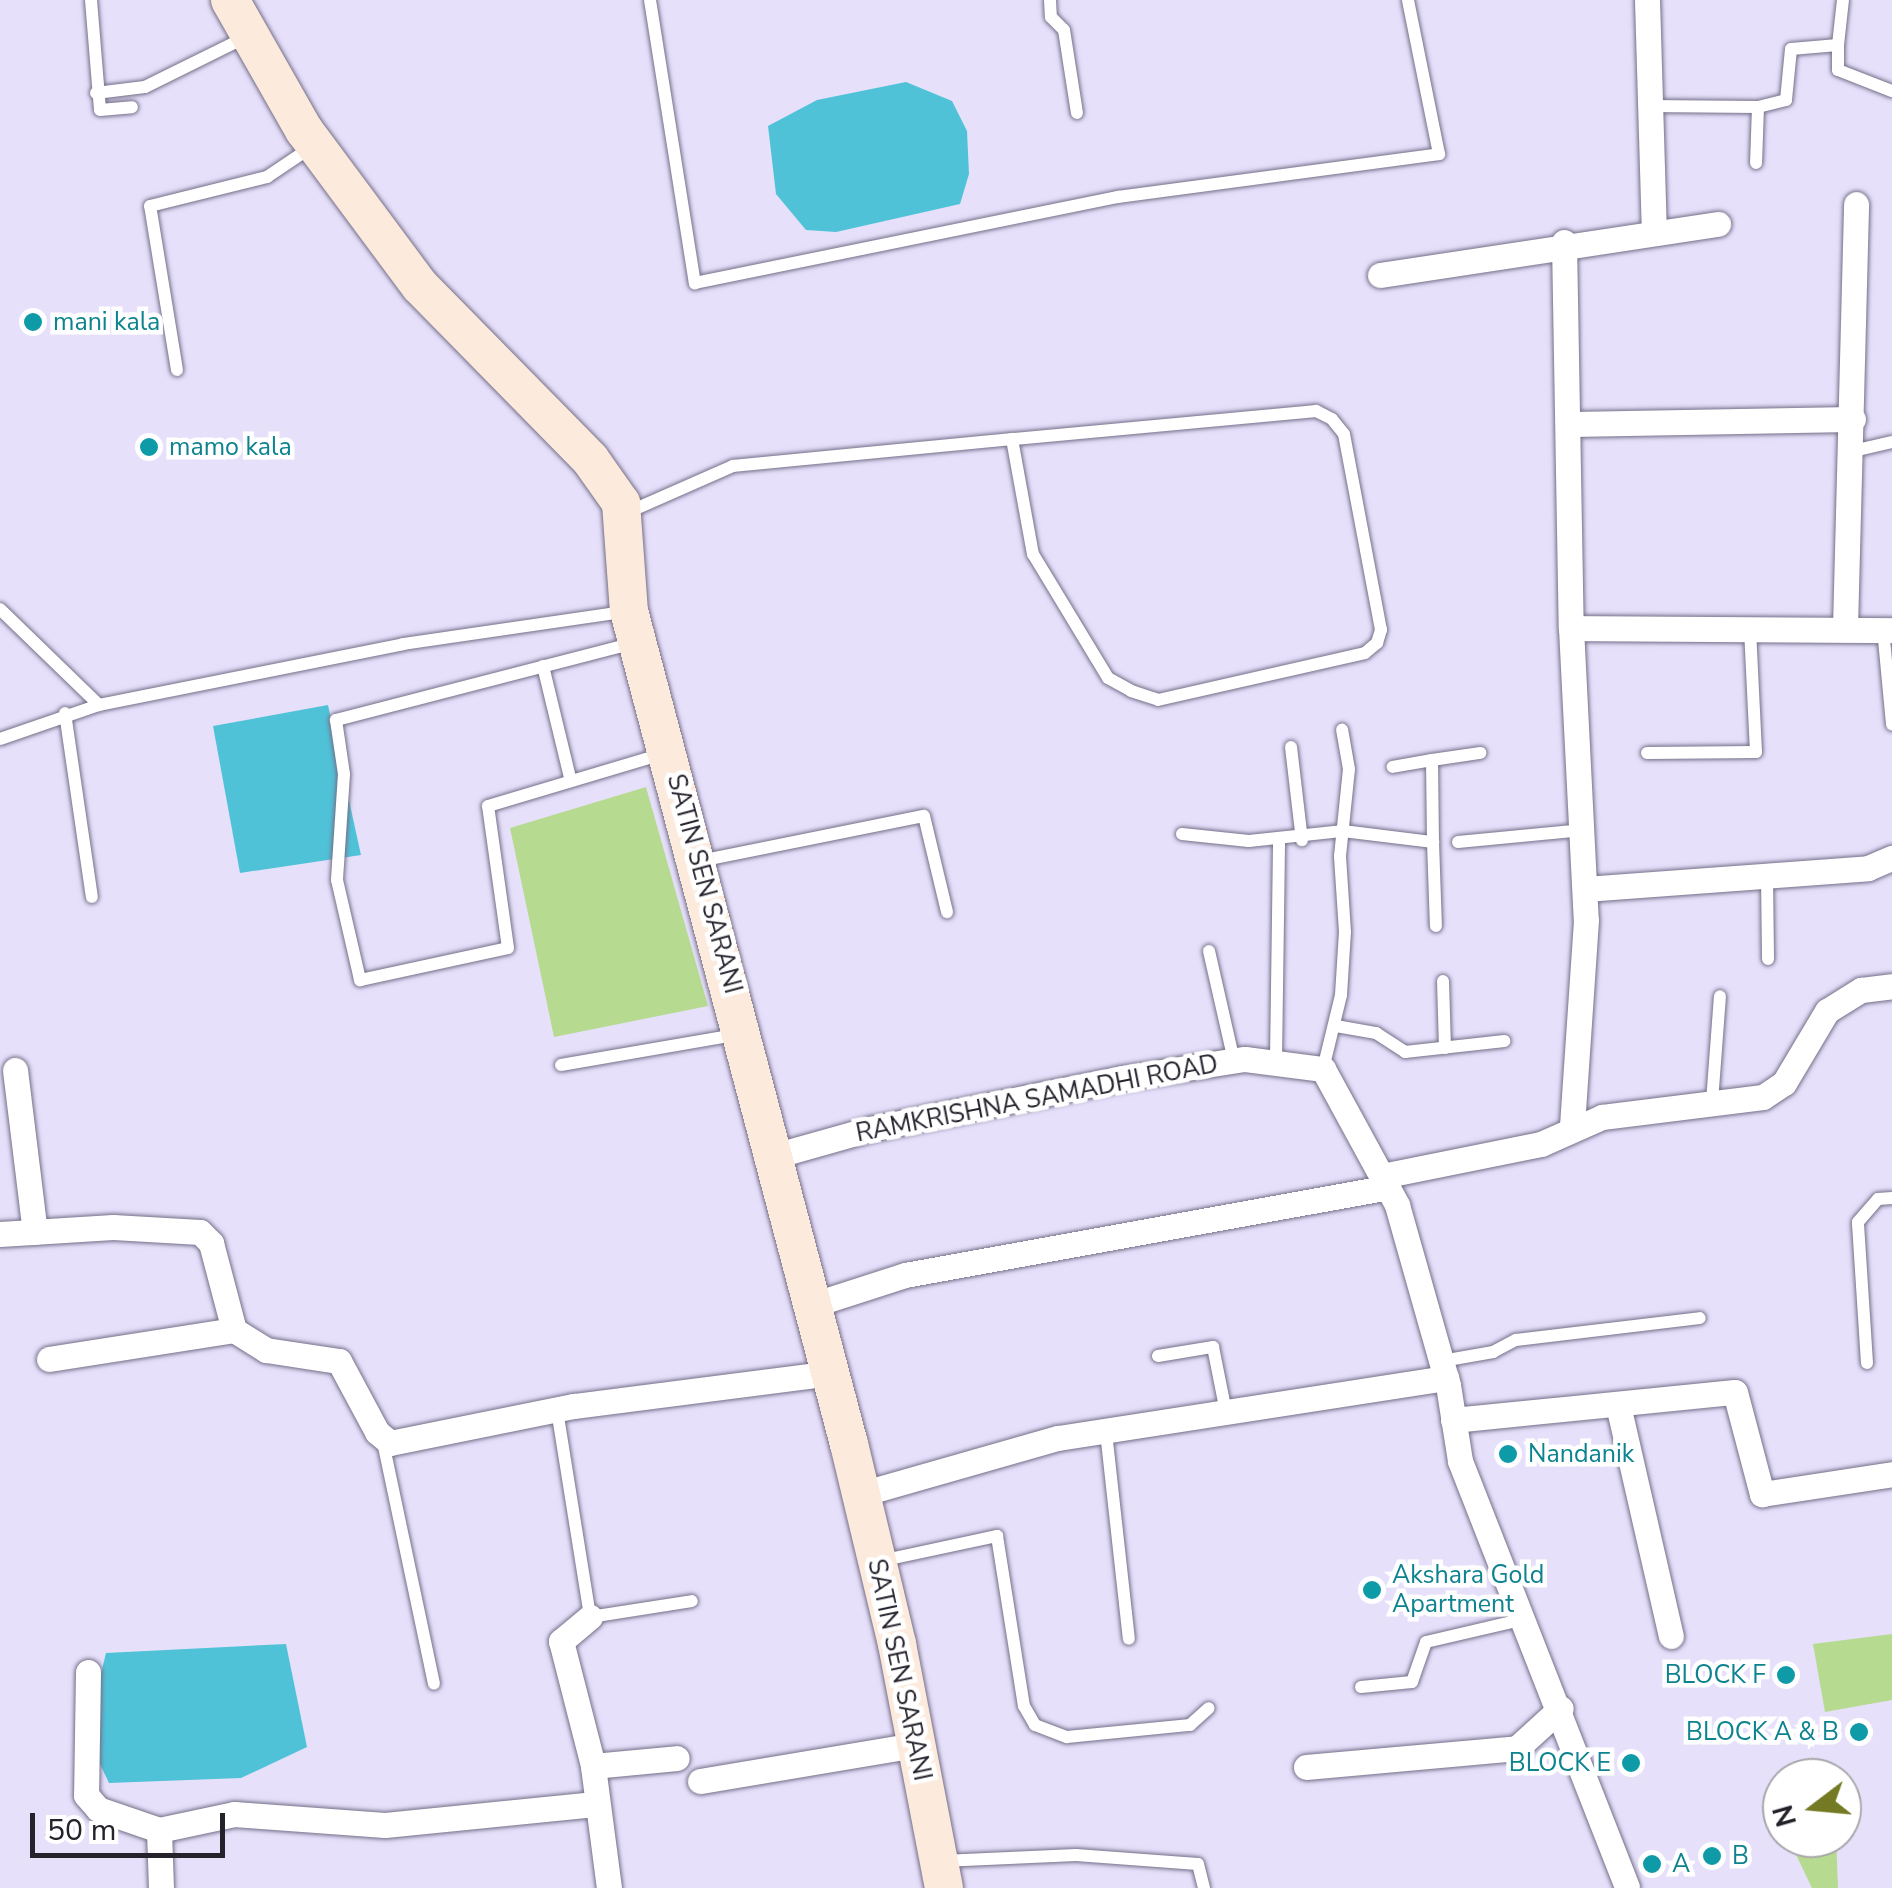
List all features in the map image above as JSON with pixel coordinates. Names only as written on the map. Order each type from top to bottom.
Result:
[{"type":"main road","name":"SATIN SEN SARANI","points":[[230,0],[315,145],[420,286],[590,459],[624,514],[634,626],[744,1034],[861,1494],[942,1874]]},
{"type":"street","points":[[1647,0],[1654,232]]},
{"type":"street","points":[[1846,628],[1856,204]]},
{"type":"street","points":[[1380,275],[1564,242],[1718,224]]},
{"type":"street","points":[[1564,242],[1571,628],[1584,890],[1572,1127]]},
{"type":"street","points":[[1570,424],[1853,420]]},
{"type":"street","points":[[1571,628],[1750,625],[1888,629]]},
{"type":"street","points":[[1584,890],[1868,868],[1892,858]]},
{"type":"street","points":[[812,1305],[979,1260],[1385,1181],[1541,1144],[1572,1127],[1763,1096],[1784,1083],[1827,1011],[1860,990],[1892,986]]},
{"type":"street","name":"RAMKRISHNA SAMADHI ROAD","points":[[774,1156],[889,1125],[1234,1061],[1276,1060],[1322,1069]]},
{"type":"street","points":[[1322,1069],[1385,1181],[1444,1369],[1480,1516],[1561,1708],[1585,1792],[1626,1888]]},
{"type":"street","points":[[16,1070],[35,1232]]},
{"type":"street","points":[[0,1234],[200,1232],[210,1243],[234,1330]]},
{"type":"street","points":[[49,1360],[234,1330],[266,1350],[339,1361],[383,1440],[557,1410],[830,1373]]},
{"type":"street","points":[[861,1494],[1058,1438],[1226,1413],[1444,1369]]},
{"type":"street","points":[[1454,1420],[1736,1392],[1762,1494],[1892,1474]]},
{"type":"street","points":[[1618,1405],[1670,1636]]},
{"type":"street","points":[[590,1617],[561,1641],[592,1766],[594,1804],[609,1888]]},
{"type":"street","points":[[88,1672],[86,1795],[98,1810],[160,1830],[260,1812],[385,1825],[594,1804]]},
{"type":"street","points":[[1306,1767],[1517,1748],[1561,1708]]},
{"type":"street","points":[[700,1782],[914,1745]]},
{"type":"street","points":[[592,1766],[676,1758]]},
{"type":"street","points":[[160,1830],[161,1888]]},
{"type":"lane","points":[[91,0],[100,110],[132,106]]},
{"type":"lane","points":[[650,0],[695,283],[1118,196],[1439,154],[1408,0]]},
{"type":"lane","points":[[1050,0],[1051,17],[1064,30],[1077,113]]},
{"type":"lane","points":[[1843,0],[1838,70],[1892,91]]},
{"type":"lane","points":[[96,93],[145,86],[250,35]]},
{"type":"lane","points":[[1648,106],[1758,108],[1786,100],[1791,49],[1838,45]]},
{"type":"lane","points":[[1756,163],[1758,108]]},
{"type":"lane","points":[[177,370],[150,206],[267,177],[315,145]]},
{"type":"lane","points":[[624,514],[733,466],[1316,410],[1332,419],[1344,434],[1381,630],[1377,643],[1365,653],[1158,700],[1131,691],[1108,678],[1033,554],[1012,440]]},
{"type":"lane","points":[[1852,451],[1892,442]]},
{"type":"lane","points":[[0,609],[99,705]]},
{"type":"lane","points":[[1647,754],[1756,752],[1750,625]]},
{"type":"lane","points":[[634,626],[543,666],[336,720],[344,774],[337,880],[360,980],[508,948],[488,806],[570,778],[670,752]]},
{"type":"lane","points":[[0,740],[99,705],[403,644],[634,626]]},
{"type":"lane","points":[[1888,629],[1892,725]]},
{"type":"lane","points":[[543,666],[570,778]]},
{"type":"lane","points":[[65,714],[92,897]]},
{"type":"lane","points":[[1322,1069],[1336,1026],[1345,932],[1343,831],[1348,769],[1342,730]]},
{"type":"lane","points":[[1291,746],[1302,840]]},
{"type":"lane","points":[[1392,766],[1480,752]]},
{"type":"lane","points":[[1432,760],[1436,926]]},
{"type":"lane","points":[[698,861],[924,816],[946,912]]},
{"type":"lane","points":[[1458,842],[1583,830]]},
{"type":"lane","points":[[1182,834],[1302,840],[1343,831],[1434,842]]},
{"type":"lane","points":[[1276,1060],[1280,840]]},
{"type":"lane","points":[[1768,876],[1768,959]]},
{"type":"lane","points":[[1208,951],[1234,1061]]},
{"type":"lane","points":[[1443,981],[1445,1048]]},
{"type":"lane","points":[[1712,1102],[1720,996]]},
{"type":"lane","points":[[1336,1026],[1376,1032],[1404,1052],[1504,1041]]},
{"type":"lane","points":[[560,1066],[744,1034]]},
{"type":"lane","points":[[1867,1363],[1858,1222],[1878,1199],[1892,1198]]},
{"type":"lane","points":[[1444,1369],[1516,1340],[1700,1318]]},
{"type":"lane","points":[[1158,1356],[1213,1346],[1226,1413]]},
{"type":"lane","points":[[557,1410],[590,1617],[692,1601]]},
{"type":"lane","points":[[1106,1432],[1129,1638]]},
{"type":"lane","points":[[383,1440],[434,1684]]},
{"type":"lane","points":[[876,1561],[997,1536],[1024,1706],[1034,1725],[1067,1737],[1102,1734],[1190,1725],[1209,1708]]},
{"type":"lane","points":[[1361,1687],[1412,1682],[1426,1642],[1525,1620]]},
{"type":"lane","points":[[942,1874],[1076,1856],[1198,1864],[1204,1888]]},
{"type":"green space","points":[[646,787],[708,1006],[554,1037],[510,828]]},
{"type":"green space","points":[[1892,1634],[1892,1700],[1825,1712],[1813,1644]]},
{"type":"green space","points":[[1798,1858],[1837,1858],[1838,1888],[1812,1888]]},
{"type":"water","points":[[906,82],[952,101],[967,131],[969,174],[960,204],[836,232],[806,230],[776,194],[768,126],[817,100]]},
{"type":"water","points":[[328,705],[361,855],[240,873],[213,726]]},
{"type":"water","points":[[286,1644],[307,1747],[241,1778],[109,1783],[86,1735],[106,1653]]},
{"type":"place","name":"mani kala","points":[[33,322]]},
{"type":"place","name":"mamo kala","points":[[149,447]]},
{"type":"place","name":"Nandanik","points":[[1508,1454]]},
{"type":"place","name":"Akshara Gold Apartment","points":[[1372,1590]]},
{"type":"place","name":"BLOCK F","points":[[1786,1675]]},
{"type":"place","name":"BLOCK A & B","points":[[1859,1732]]},
{"type":"place","name":"BLOCK E","points":[[1631,1763]]},
{"type":"place","name":"B","points":[[1712,1856]]},
{"type":"place","name":"A","points":[[1652,1864]]}]
